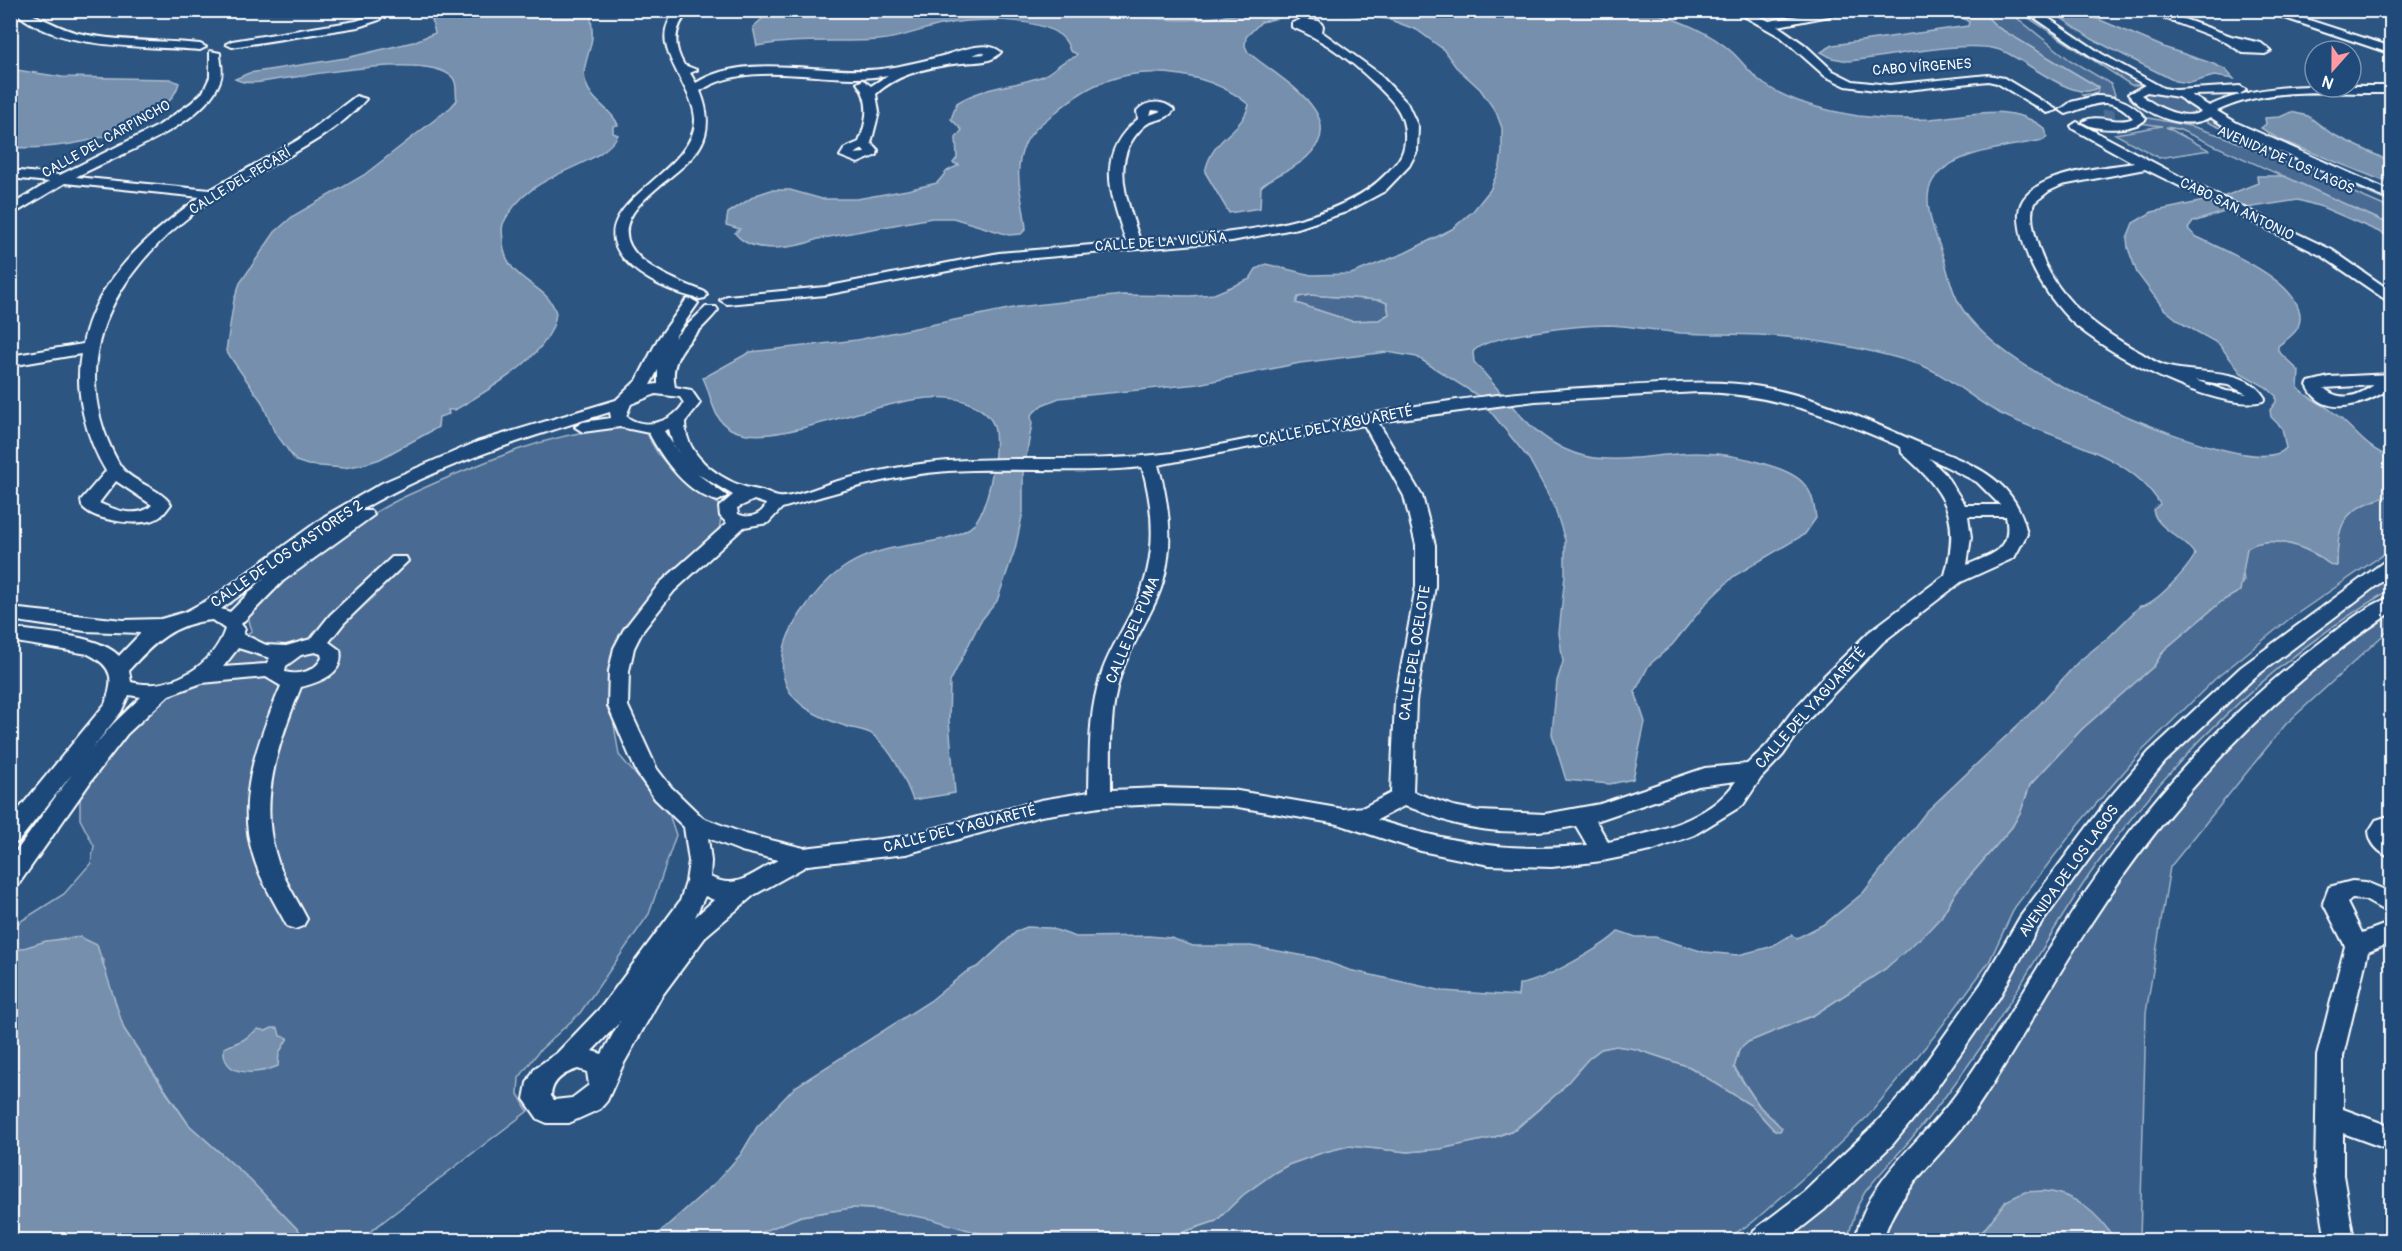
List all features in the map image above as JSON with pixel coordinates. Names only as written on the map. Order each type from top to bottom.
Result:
[{"type":"street","points":[[18,10],[40,25],[75,35],[200,47],[218,42],[232,44],[358,24],[375,18],[381,10]]},
{"type":"street","name":"CABO VÍRGENES","points":[[1738,10],[1767,24],[1799,45],[1830,76],[1855,84],[1883,87],[1974,78],[1990,72],[2000,72],[2010,76],[2008,85],[2051,110]]},
{"type":"street","points":[[1767,24],[1855,10]]},
{"type":"street","points":[[2013,10],[2164,113]]},
{"type":"street","points":[[2028,10],[2098,56],[2165,90]]},
{"type":"street","points":[[2148,10],[2228,39]]},
{"type":"street","points":[[2266,10],[2391,51]]},
{"type":"street","points":[[667,388],[664,381],[666,369],[675,349],[695,321],[711,310],[721,307],[727,300],[720,294],[695,299],[652,275],[628,254],[621,234],[631,206],[671,173],[698,137],[700,109],[695,89],[673,57],[670,44],[674,23],[681,12]]},
{"type":"street","name":"CALLE DE LA VICUÑA","points":[[727,300],[825,291],[999,257],[1232,237],[1319,217],[1364,198],[1380,188],[1404,164],[1413,139],[1409,117],[1403,106],[1373,74],[1316,33]]},
{"type":"street","points":[[200,47],[200,52],[214,52],[228,49],[232,44]]},
{"type":"street","name":"CALLE DEL CARPINCHO","points":[[10,212],[63,180],[161,128],[191,108],[206,94],[216,78],[214,52]]},
{"type":"street","points":[[680,67],[730,74],[775,71],[885,76],[969,56]]},
{"type":"street","points":[[839,73],[860,81],[870,93],[873,114],[864,144]]},
{"type":"street","points":[[695,89],[709,80],[730,74]]},
{"type":"street","points":[[870,93],[885,76]]},
{"type":"street","points":[[2363,85],[2391,84]]},
{"type":"street","points":[[2118,110],[2130,91],[2139,89],[2196,93],[2303,88]]},
{"type":"street","points":[[2180,117],[2202,117],[2232,100],[2276,93],[2391,89]]},
{"type":"street","name":"AVENIDA DE LOS LAGOS","points":[[2165,90],[2188,97],[2208,112],[2315,164],[2391,197]]},
{"type":"street","name":"CALLE DEL PECARÍ","points":[[115,471],[92,414],[87,385],[87,348],[100,309],[114,285],[153,240],[212,194],[303,142],[360,99]]},
{"type":"street","points":[[2118,110],[2103,99],[2089,99],[2078,102],[2070,111],[2051,110],[2043,115],[2059,124],[2118,110],[2135,113],[2164,113]]},
{"type":"street","name":"CABO SAN ANTONIO","points":[[2070,111],[2086,119],[2148,165],[2342,261],[2360,273],[2391,300]]},
{"type":"street","points":[[2086,119],[2137,123],[2140,119],[2135,113]]},
{"type":"street","name":"AVENIDA DE LOS LAGOS","points":[[2164,113],[2219,130],[2391,206]]},
{"type":"street","points":[[1134,244],[1113,170],[1118,150],[1144,120]]},
{"type":"street","points":[[2148,165],[2052,184],[2028,201],[2025,208],[2026,225],[2043,271],[2073,313],[2084,324],[2124,351],[2169,372]]},
{"type":"street","points":[[10,174],[212,194]]},
{"type":"street","points":[[695,299],[696,309],[711,310]]},
{"type":"street","points":[[625,407],[644,382],[666,339],[695,299]]},
{"type":"street","points":[[10,361],[87,348]]},
{"type":"street","points":[[667,388],[685,393],[692,403],[685,415],[677,420],[654,427],[641,428],[625,407],[667,388]]},
{"type":"street","name":"CALLE DEL YAGUARETÉ","points":[[1732,388],[1810,403],[1856,419],[1975,474],[1997,489],[2013,511],[2018,534],[2007,554],[1954,578],[1876,637],[1831,681],[1775,750],[1753,771],[1736,799],[1715,814],[1686,829],[1651,842],[1602,852],[1552,858],[1516,858],[1458,851],[1421,842],[1380,820],[1339,816],[1232,798],[1160,796],[1100,799],[1002,817],[896,847],[804,857],[741,842],[695,824],[663,793],[639,756],[618,706],[619,671],[624,648],[650,607],[740,507],[760,520],[771,513],[775,505],[880,475],[915,469],[981,464],[1149,462],[1368,419],[1521,397],[1617,390],[1732,388]]},
{"type":"street","name":"CALLE DE LOS CASTORES 2","points":[[190,618],[232,593],[331,520],[388,487],[483,446],[625,407]]},
{"type":"street","name":"CALLE DE LOS CASTORES 2","points":[[195,676],[221,658],[233,630],[292,565],[352,523],[457,468],[544,437],[586,426],[625,407]]},
{"type":"street","name":"CALLE DEL OCELOTE","points":[[1368,419],[1412,492],[1423,525],[1426,547],[1427,587],[1406,696],[1402,797]]},
{"type":"street","points":[[677,420],[674,431],[677,439],[701,467],[722,484],[740,507]]},
{"type":"street","points":[[654,427],[668,455],[711,492],[740,507],[769,497],[775,505]]},
{"type":"street","name":"CALLE DEL YAGUARETÉ","points":[[1894,438],[1938,478],[1959,510],[1964,534],[1962,554],[1954,578]]},
{"type":"street","name":"CALLE DEL PUMA","points":[[1100,799],[1101,724],[1110,677],[1146,603],[1160,563],[1163,539],[1162,514],[1149,462]]},
{"type":"street","points":[[1959,510],[2013,511]]},
{"type":"street","points":[[317,645],[337,619],[399,561]]},
{"type":"street","name":"AVENIDA DE LOS LAGOS","points":[[1764,1240],[1831,1185],[1883,1135],[1915,1098],[1990,991],[2028,924],[2114,808],[2157,757],[2248,672],[2391,565]]},
{"type":"street","points":[[1869,1240],[1871,1224],[1881,1202],[1966,1102],[2083,916],[2148,824],[2215,748],[2275,690],[2348,629],[2391,603]]},
{"type":"street","points":[[10,614],[102,628],[168,624],[215,614],[263,651],[288,653]]},
{"type":"street","points":[[10,836],[114,708],[121,678],[143,641],[168,624]]},
{"type":"street","points":[[10,634],[93,648],[105,654],[121,678],[133,690],[163,689],[195,676],[224,672],[284,675],[312,677],[328,666],[332,655],[330,650],[317,645],[302,647],[281,658],[284,675],[259,785],[258,817],[263,851],[295,919]]},
{"type":"street","points":[[10,879],[83,775],[120,729],[163,689]]},
{"type":"street","name":"CALLE DEL YAGUARETÉ","points":[[1402,797],[1426,803],[1440,811],[1515,823],[1583,818],[1624,806],[1699,777],[1753,771]]},
{"type":"street","points":[[1380,820],[1402,797]]},
{"type":"street","points":[[1421,842],[1440,811]]},
{"type":"street","points":[[1583,818],[1602,852]]},
{"type":"street","points":[[2391,823],[2380,831],[2381,839],[2391,849]]},
{"type":"street","points":[[567,1060],[611,1014],[679,924],[698,882],[700,846],[695,824]]},
{"type":"street","points":[[603,1077],[596,1063],[588,1059],[567,1060],[556,1065],[540,1080],[537,1099],[547,1111],[567,1113],[578,1110],[597,1095],[603,1077],[622,1040],[690,938],[712,914],[738,893],[804,857]]},
{"type":"street","points":[[698,882],[721,893],[738,893]]},
{"type":"street","points":[[2340,1240],[2330,1175],[2328,1115],[2330,1056],[2357,946],[2336,903],[2337,894],[2344,890],[2368,891],[2382,897],[2391,906]]},
{"type":"street","points":[[2357,946],[2391,931]]},
{"type":"street","points":[[2328,1115],[2391,1139]]},
{"type":"shaded area","points":[[456,10],[592,11],[592,38],[585,66],[585,80],[592,95],[616,120],[618,125],[613,126],[613,133],[618,135],[608,147],[595,156],[529,192],[515,206],[502,226],[506,256],[511,266],[551,302],[556,313],[552,329],[543,343],[517,370],[455,410],[448,410],[449,414],[439,417],[438,427],[380,459],[344,468],[308,465],[296,461],[274,431],[262,402],[226,351],[234,300],[240,283],[275,232],[293,216],[364,175],[451,107],[457,100],[456,86],[453,78],[440,70],[397,66],[344,70],[257,82],[235,79],[249,73],[346,58],[413,42],[435,33],[432,20]]},
{"type":"shaded area","points":[[1116,10],[1151,18],[1186,20],[1222,17],[1257,10],[1651,11],[1693,27],[1714,38],[1732,52],[1759,80],[1774,90],[1797,101],[1821,108],[1858,116],[1894,119],[1930,119],[1989,112],[2018,115],[2032,120],[2045,129],[2047,136],[2044,140],[1996,148],[1961,159],[1946,167],[1935,177],[1929,190],[1928,204],[1933,226],[1954,293],[1963,309],[1987,337],[2018,361],[2070,391],[2172,434],[2243,454],[2270,455],[2286,448],[2282,428],[2271,417],[2270,410],[2276,402],[2276,396],[2266,387],[2241,373],[2219,344],[2183,324],[2164,309],[2137,273],[2127,238],[2133,223],[2152,212],[2223,197],[2258,183],[2257,176],[2284,176],[2391,225],[2391,237],[2322,207],[2298,200],[2227,211],[2193,222],[2188,229],[2195,236],[2263,271],[2293,297],[2300,312],[2298,327],[2278,346],[2278,351],[2299,371],[2298,388],[2302,392],[2333,412],[2374,449],[2391,457],[2391,495],[2364,505],[2347,517],[2339,536],[2337,566],[2329,564],[2309,551],[2282,542],[2264,542],[2247,548],[2240,591],[2222,601],[2164,650],[2154,666],[2082,729],[2030,785],[2021,811],[2012,827],[1956,892],[1941,917],[1927,932],[1885,969],[1814,1015],[1748,1042],[1739,1050],[1734,1068],[1760,1107],[1782,1128],[1780,1131],[1775,1131],[1752,1106],[1690,1067],[1636,1049],[1616,1046],[1601,1049],[1588,1059],[1560,1091],[1515,1129],[1492,1138],[1440,1149],[1408,1152],[1349,1146],[1324,1152],[1288,1165],[1274,1173],[1243,1195],[1216,1221],[1159,1240],[1002,1240],[931,1219],[876,1209],[851,1208],[801,1216],[743,1240],[651,1240],[716,1182],[741,1154],[757,1127],[795,1087],[930,1001],[966,972],[979,966],[1017,931],[1027,927],[1050,928],[1076,937],[1149,936],[1171,938],[1193,946],[1251,946],[1316,958],[1349,970],[1443,991],[1518,996],[1519,984],[1541,978],[1571,963],[1600,946],[1619,931],[1636,937],[1655,937],[1704,952],[1738,955],[1770,947],[1791,935],[1797,938],[1826,923],[1863,893],[1926,812],[2039,705],[2078,662],[2110,636],[2140,606],[2162,594],[2195,555],[2160,523],[2153,510],[2160,504],[2147,486],[2130,472],[2088,449],[2001,414],[1937,373],[1915,363],[1855,348],[1780,336],[1681,333],[1609,325],[1536,332],[1496,340],[1473,352],[1474,362],[1531,426],[1558,446],[1574,453],[1604,459],[1696,453],[1751,460],[1782,470],[1801,481],[1814,504],[1816,518],[1805,534],[1734,576],[1707,602],[1672,645],[1649,665],[1635,692],[1645,722],[1633,779],[1610,784],[1566,780],[1552,734],[1557,681],[1563,662],[1559,633],[1565,575],[1565,540],[1554,505],[1529,459],[1477,395],[1417,357],[1387,352],[1300,363],[1198,384],[1059,398],[1042,405],[1031,415],[1032,424],[1023,473],[1023,512],[1015,549],[997,601],[980,622],[950,682],[949,721],[955,793],[913,800],[902,774],[880,741],[864,731],[816,714],[790,693],[783,672],[784,648],[793,627],[811,600],[831,578],[854,561],[882,551],[951,537],[975,523],[986,499],[993,469],[996,442],[993,423],[977,407],[947,398],[914,400],[768,434],[740,433],[720,420],[703,378],[750,352],[857,340],[1018,307],[1122,295],[1214,294],[1250,279],[1256,269],[1266,264],[1311,275],[1351,274],[1405,253],[1452,229],[1473,211],[1490,190],[1500,166],[1502,128],[1496,112],[1480,89],[1456,67],[1443,49],[1417,30],[1388,19],[1323,12],[1292,15],[1261,22],[1246,37],[1245,46],[1248,52],[1305,98],[1316,112],[1321,126],[1319,141],[1302,161],[1261,187],[1260,208],[1229,213],[1205,172],[1214,150],[1240,122],[1249,105],[1234,94],[1200,79],[1162,73],[1143,73],[1106,81],[1086,90],[1047,119],[1031,135],[1025,144],[1019,166],[1026,229],[1021,234],[1009,235],[953,218],[932,218],[787,247],[763,247],[743,240],[735,233],[740,229],[726,225],[728,213],[756,195],[771,190],[790,190],[822,199],[857,199],[937,183],[947,171],[959,165],[953,163],[957,158],[956,138],[962,130],[951,119],[957,103],[977,93],[1043,76],[1077,54],[1070,51],[1064,39],[1052,30],[1016,21],[996,20],[946,24],[879,40],[788,42],[757,46],[753,27],[771,11]],"holes":[[[1310,295],[1380,300],[1387,303],[1389,314],[1379,320],[1351,321],[1296,303],[1298,297]]]},
{"type":"shaded area","points":[[1952,11],[1981,11],[1997,27],[2098,87],[2089,91],[2077,90],[2050,78],[2010,54],[1986,47],[1927,50],[1849,61],[1832,58],[1821,52],[1833,45],[1968,26],[1969,22]]},
{"type":"shaded area","points":[[1981,11],[2008,11],[2070,60],[2111,84],[2115,95],[2098,99],[2082,95],[2097,93],[2098,87],[1997,27]]},
{"type":"shaded area","points":[[2018,11],[2023,11],[2145,85],[2131,85]]},
{"type":"shaded area","points":[[2051,11],[2079,11],[2166,48],[2225,69],[2234,79],[2214,76],[2190,83],[2175,81],[2092,39]]},
{"type":"shaded area","points":[[10,69],[62,77],[170,79],[179,83],[170,101],[153,115],[131,127],[80,142],[30,148],[11,147]]},
{"type":"shaded area","points":[[2142,91],[2183,98],[2201,112],[2185,114],[2169,111],[2140,96]]},
{"type":"shaded area","points":[[2291,112],[2308,116],[2332,134],[2391,162],[2391,184],[2278,139],[2261,128],[2266,124],[2265,118],[2280,117]]},
{"type":"shaded area","points":[[2149,118],[2194,127],[2225,137],[2391,209],[2391,225],[2178,129],[2166,127],[2209,150],[2159,158],[2115,134],[2162,126],[2139,123]]},
{"type":"shaded area","points":[[2211,119],[2391,200],[2391,203],[2205,121]]},
{"type":"shaded area","points":[[1310,295],[1380,300],[1387,303],[1389,314],[1379,320],[1351,321],[1296,303],[1298,297]]},
{"type":"shaded area","points":[[617,426],[647,433],[660,457],[669,467],[723,507],[719,530],[621,636],[608,688],[619,755],[669,814],[676,835],[649,914],[580,1013],[539,1051],[519,1078],[518,1094],[528,1111],[359,1240],[308,1240],[246,1176],[189,1125],[124,1029],[103,971],[104,960],[64,938],[11,952],[10,928],[64,894],[91,863],[94,846],[80,819],[80,795],[131,726],[164,698],[202,681],[252,630],[249,614],[252,608],[279,579],[347,530],[406,496],[462,471],[544,441]]},
{"type":"shaded area","points":[[2391,495],[2391,549],[2288,620],[2215,679],[2143,750],[2083,819],[2015,907],[1989,962],[1936,1034],[1868,1116],[1811,1171],[1753,1222],[1725,1240],[1159,1240],[1216,1221],[1243,1195],[1274,1173],[1288,1165],[1324,1152],[1349,1146],[1408,1152],[1440,1149],[1492,1138],[1515,1130],[1560,1091],[1588,1059],[1601,1049],[1616,1046],[1636,1049],[1690,1067],[1752,1106],[1775,1131],[1777,1123],[1760,1107],[1734,1067],[1739,1050],[1748,1042],[1814,1015],[1885,969],[1941,917],[1956,892],[2012,827],[2021,811],[2030,785],[2082,729],[2154,666],[2164,650],[2222,601],[2236,593],[2244,580],[2242,568],[2247,548],[2264,542],[2282,542],[2308,551],[2337,566],[2339,536],[2346,517],[2363,505]]},
{"type":"shaded area","points":[[2391,572],[2391,589],[2305,647],[2264,680],[2188,753],[2120,832],[2062,917],[1981,1047],[1941,1102],[1865,1192],[1857,1207],[1847,1240],[1813,1239],[1795,1230],[1867,1161],[2077,867],[2159,765],[2249,678]]},
{"type":"shaded area","points":[[2391,609],[2391,628],[2286,724],[2170,867],[2146,1013],[2140,1240],[1883,1240],[1890,1218],[1997,1076],[2081,937],[2141,851],[2207,769],[2273,700]]},
{"type":"shaded area","points":[[80,937],[97,945],[124,1029],[189,1125],[246,1176],[308,1240],[11,1240],[11,952],[46,941]]},
{"type":"shaded area","points":[[278,1028],[280,1036],[288,1038],[279,1053],[278,1066],[261,1071],[243,1072],[229,1065],[225,1058],[224,1048],[243,1040],[258,1029],[266,1031]]},
{"type":"shaded area","points":[[2043,1191],[2066,1196],[2085,1206],[2102,1222],[2115,1240],[1951,1240],[1983,1231],[2006,1201],[2025,1192]]},
{"type":"shaded area","points":[[851,1208],[921,1216],[962,1226],[1002,1240],[743,1240],[801,1216]]},
{"type":"tunnel","points":[[2103,116],[2118,115]]}]
